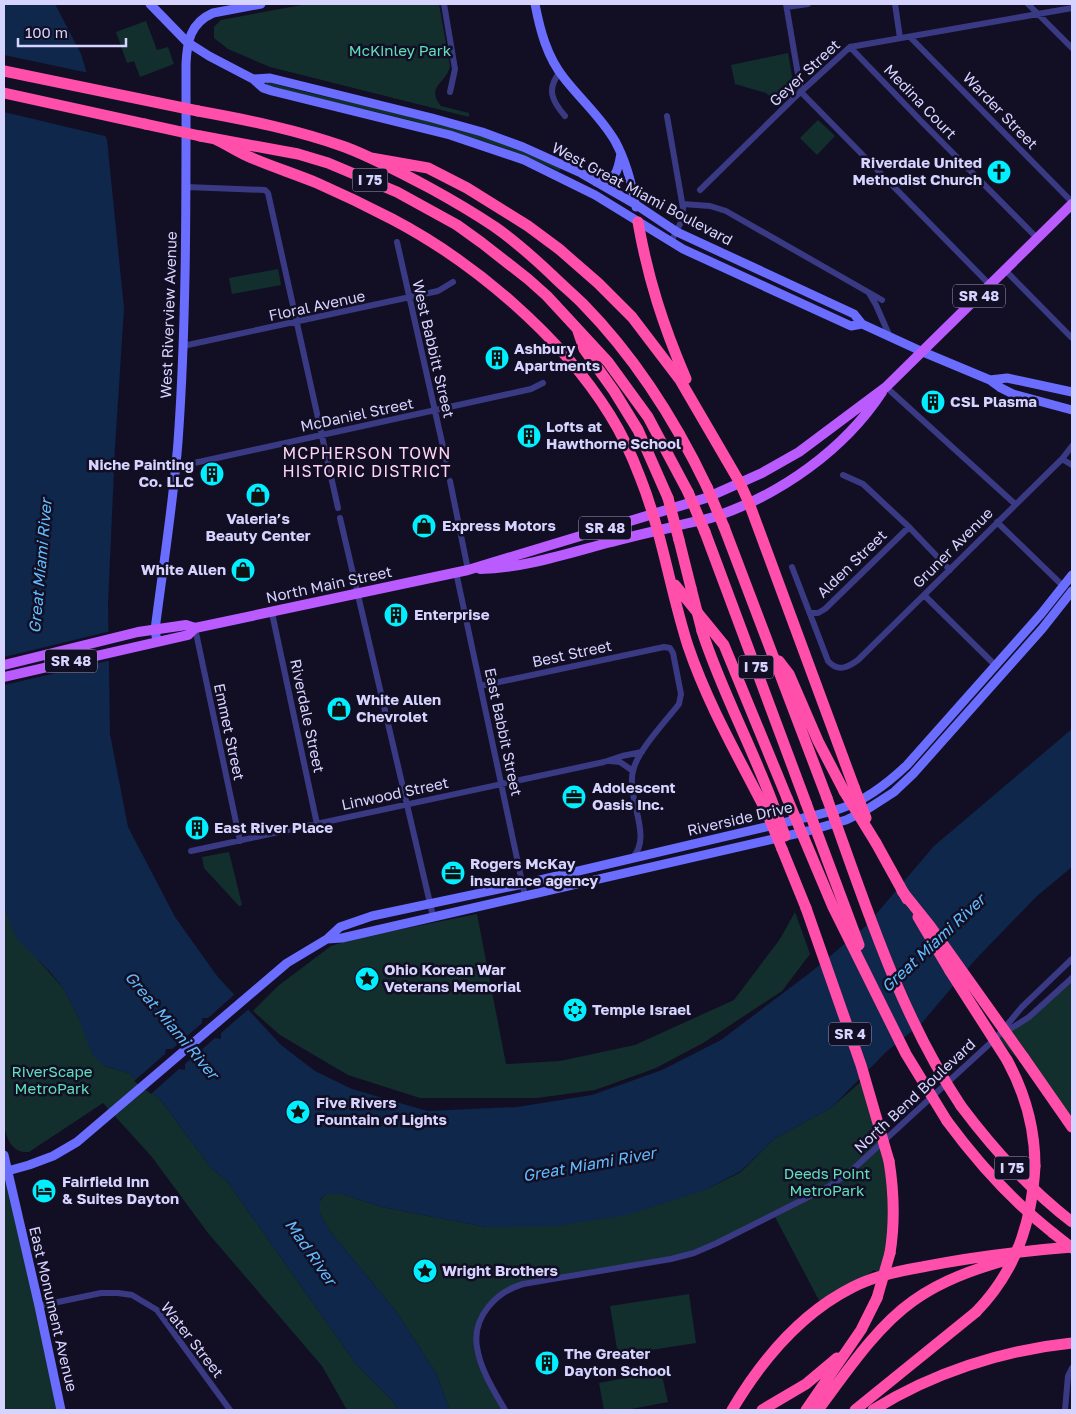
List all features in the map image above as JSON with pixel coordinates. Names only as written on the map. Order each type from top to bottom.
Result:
[{"type":"highway","name":"I 75","points":[[4,71],[255,122],[314,137],[370,158],[439,193],[494,226],[534,258],[583,304],[613,338],[654,391],[682,438],[707,487],[772,652],[883,950],[909,1012],[933,1061],[961,1106],[993,1147],[1013,1170],[1072,1222]]},
{"type":"highway","name":"I 75","points":[[4,93],[200,136],[298,154],[328,162],[397,192],[457,226],[528,279],[576,327],[608,362],[634,396],[688,492],[705,532],[881,1000],[917,1075],[947,1121],[989,1174],[1030,1215],[1072,1247]]},
{"type":"highway","points":[[215,139],[248,157],[316,183],[393,220],[479,274],[536,325],[571,363],[610,415],[625,442],[653,513],[688,645],[706,693],[772,812]]},
{"type":"highway","points":[[370,158],[428,168],[467,188],[528,226],[559,249],[598,283],[632,317],[665,359],[692,400],[749,502],[849,789]]},
{"type":"highway","points":[[638,222],[655,298],[668,337],[690,389],[692,400]]},
{"type":"highway","points":[[576,327],[584,349],[614,391],[638,430],[668,498],[702,631],[719,680],[760,772],[772,812]]},
{"type":"highway","points":[[670,575],[677,589],[724,645],[833,907],[881,1000]]},
{"type":"highway","points":[[772,652],[788,674],[818,740],[849,789],[902,891],[1007,1060],[1023,1093],[1034,1140],[1035,1166],[1032,1202],[1027,1226],[1002,1280],[976,1312],[855,1410]]},
{"type":"highway","name":"SR 4","points":[[772,812],[861,1065],[889,1161],[894,1207],[890,1253],[877,1298],[861,1330],[806,1410]]},
{"type":"highway","points":[[902,891],[930,926],[1072,1126]]},
{"type":"highway","points":[[732,1410],[760,1367],[791,1333],[822,1306],[852,1287],[873,1278],[966,1258],[1072,1247]]},
{"type":"highway","points":[[818,1410],[865,1349],[887,1324],[912,1301],[946,1281],[980,1268],[1046,1249]]},
{"type":"highway","points":[[873,1410],[926,1383],[979,1362],[1035,1348],[1072,1343]]},
{"type":"highway","points":[[762,1410],[806,1384],[850,1347]]},
{"type":"main road","points":[[150,4],[187,42],[196,24],[206,16],[261,4]]},
{"type":"main road","points":[[535,4],[550,56],[560,72],[601,119],[621,153],[628,170],[638,222]]},
{"type":"main road","name":"West Great Miami Boulevard","points":[[187,42],[222,64],[253,79],[263,88],[426,128],[506,154],[573,183],[610,203],[671,242],[851,326],[862,324]]},
{"type":"main road","name":"West Riverview Avenue","points":[[157,641],[155,630],[176,467],[184,346],[187,42]]},
{"type":"main road","name":"West Great Miami Boulevard","points":[[253,79],[270,78],[468,128],[539,153],[635,204],[677,232],[854,314],[862,324],[922,352],[990,380],[1001,388],[1025,398],[1072,410]]},
{"type":"main road","points":[[596,182],[609,180],[615,176],[621,153]]},
{"type":"main road","name":"North Main Street","points":[[468,570],[706,498],[762,473],[799,452],[886,387],[1072,203]]},
{"type":"main road","points":[[990,380],[1007,378],[1072,392]]},
{"type":"main road","name":"North Main Street","points":[[4,665],[138,632],[186,625],[195,628],[456,572],[496,569],[714,517],[781,486],[820,460],[846,436],[872,407],[886,387]]},
{"type":"main road","name":"Riverside Drive","points":[[327,939],[342,938],[808,831],[846,820],[863,812],[894,792],[913,774],[1042,629],[1068,589],[1072,575]]},
{"type":"main road","name":"Riverside Drive","points":[[6,1171],[29,1165],[59,1153],[76,1142],[277,972],[298,956],[327,939],[340,927],[355,921],[431,903],[523,884],[808,817],[857,801],[888,782],[907,766],[1068,589]]},
{"type":"main road","name":"North Main Street","points":[[4,677],[188,635],[195,628]]},
{"type":"main road","name":"East Monument Avenue","points":[[4,1155],[6,1171],[39,1306],[61,1410]]},
{"type":"street","points":[[444,4],[455,69],[450,92]]},
{"type":"street","points":[[808,4],[787,6],[801,92],[990,285]]},
{"type":"street","points":[[894,4],[900,38]]},
{"type":"street","points":[[1028,4],[1072,48]]},
{"type":"street","name":"Geyer Street","points":[[700,190],[850,47],[1072,8]]},
{"type":"street","name":"Warder Street","points":[[910,37],[1072,203]]},
{"type":"street","name":"Medina Court","points":[[850,47],[920,121],[1037,238]]},
{"type":"street","points":[[560,72],[554,79],[551,88],[554,101],[565,116]]},
{"type":"street","points":[[667,116],[683,204],[682,220],[671,242]]},
{"type":"street","points":[[186,187],[265,190],[269,196],[338,508]]},
{"type":"street","points":[[683,204],[710,206],[726,212],[882,300]]},
{"type":"street","name":"West Babbitt Street","points":[[397,242],[446,460]]},
{"type":"street","points":[[1005,270],[1072,338]]},
{"type":"street","name":"Floral Avenue","points":[[184,346],[438,292],[453,282]]},
{"type":"street","points":[[868,291],[874,300],[890,337]]},
{"type":"street","name":"McDaniel Street","points":[[176,467],[531,390],[543,383]]},
{"type":"street","points":[[886,387],[1015,504]]},
{"type":"street","name":"Gruner Avenue","points":[[850,665],[858,660],[950,570],[1062,459],[1072,446]]},
{"type":"street","points":[[1062,459],[1072,465]]},
{"type":"street","points":[[843,475],[863,484],[909,527],[950,570]]},
{"type":"street","points":[[450,481],[468,570]]},
{"type":"street","points":[[340,518],[433,916]]},
{"type":"street","points":[[997,522],[1068,589]]},
{"type":"street","name":"Alden Street","points":[[810,613],[818,613],[825,608],[909,527]]},
{"type":"street","name":"Alden Street","points":[[792,567],[828,661],[834,667],[842,668],[850,665]]},
{"type":"street","name":"East Babbit Street","points":[[456,572],[525,896]]},
{"type":"street","points":[[924,595],[996,666]]},
{"type":"street","name":"Riverdale Street","points":[[272,613],[317,824]]},
{"type":"street","name":"Emmet Street","points":[[195,628],[240,841]]},
{"type":"street","name":"Best Street","points":[[480,686],[664,646],[670,648],[673,652],[681,699],[642,752]]},
{"type":"street","points":[[633,857],[638,852],[641,842],[631,790],[633,771],[642,752]]},
{"type":"street","name":"Linwood Street","points":[[191,851],[604,762],[642,752]]},
{"type":"street","name":"Linwood Street","points":[[604,762],[620,762],[633,771]]},
{"type":"street","name":"North Bend Boulevard","points":[[505,1410],[495,1394],[478,1354],[476,1338],[481,1318],[491,1302],[514,1287],[694,1253],[830,1186],[874,1152],[997,1037],[1022,1007],[1072,959]]},
{"type":"street","name":"North Bend Boulevard","points":[[997,1037],[1029,1017],[1072,978]]},
{"type":"street","name":"Water Street","points":[[39,1306],[100,1293],[132,1295],[157,1310],[230,1410]]},
{"type":"street","points":[[1065,1410],[1068,1376],[1072,1368]]},
{"type":"green space","name":"McKinley Park","points":[[307,4],[439,4],[450,66],[445,77],[438,85],[435,94],[441,106],[469,113],[469,117],[270,67],[228,49],[214,38],[214,27],[221,20]]},
{"type":"green space","points":[[146,21],[157,50],[168,47],[174,64],[140,77],[134,61],[127,63],[116,32]]},
{"type":"green space","points":[[788,53],[794,87],[779,105],[766,93],[735,84],[731,65]]},
{"type":"green space","points":[[266,82],[462,129],[553,164],[561,169],[559,171],[493,144],[459,133],[286,91],[266,85]]},
{"type":"green space","points":[[818,120],[835,136],[817,155],[800,138]]},
{"type":"green space","points":[[278,269],[281,285],[232,294],[229,278]]},
{"type":"green space","points":[[229,852],[242,905],[239,906],[204,868],[202,857]]},
{"type":"green space","name":"RiverScape MetroPark","points":[[4,907],[14,933],[63,988],[104,1066],[129,1073],[160,1099],[211,1168],[227,1181],[356,1364],[393,1401],[398,1410],[347,1410],[322,1366],[208,1233],[152,1157],[103,1103],[29,1152],[23,1152],[14,1148],[4,1125]]},
{"type":"green space","points":[[795,912],[810,954],[782,991],[703,1043],[656,1068],[595,1090],[537,1098],[420,1098],[348,1075],[280,1035],[253,1011],[278,986],[331,946],[353,939],[477,914],[506,1064],[560,1061],[635,1045],[734,1000],[780,939]]},
{"type":"green space","points":[[1072,978],[1072,1117],[997,1037],[1029,1017]]},
{"type":"green space","name":"Deeds Point MetroPark","points":[[865,1078],[893,1196],[884,1277],[874,1270],[822,1306],[774,1215],[694,1253],[523,1284],[491,1303],[479,1324],[478,1355],[505,1410],[450,1410],[436,1373],[395,1310],[328,1229],[320,1213],[320,1201],[326,1194],[342,1194],[382,1207],[486,1227],[705,1190],[741,1172],[774,1139],[832,1107]]},
{"type":"green space","points":[[4,1171],[61,1410],[4,1410]]},
{"type":"green space","points":[[689,1294],[696,1343],[618,1355],[610,1306]]},
{"type":"green space","points":[[661,1371],[668,1402],[626,1410],[604,1410],[599,1383]]},
{"type":"water","points":[[4,4],[55,4],[81,54],[107,140],[124,308],[108,604],[110,734],[128,827],[175,917],[217,976],[281,1045],[315,1071],[352,1089],[427,1111],[517,1107],[592,1095],[662,1070],[721,1040],[811,972],[866,926],[934,846],[1072,729],[1072,867],[1037,896],[975,960],[921,1024],[887,1051],[832,1107],[774,1139],[741,1171],[705,1190],[627,1215],[557,1226],[486,1227],[382,1207],[342,1194],[326,1194],[320,1200],[320,1213],[328,1229],[395,1310],[436,1373],[450,1410],[398,1410],[393,1401],[356,1364],[227,1181],[211,1168],[160,1099],[129,1073],[104,1066],[92,1054],[79,1019],[63,988],[18,940],[4,907]]},
{"type":"pier","points":[[4,55],[89,73],[109,137],[4,112]]},
{"type":"pier","points":[[111,631],[112,660],[4,685],[4,657]]},
{"type":"pier","points":[[236,993],[250,1008],[221,1033],[221,1039],[215,1038],[185,1064],[185,1070],[179,1069],[151,1094],[134,1081],[165,1054],[166,1049],[172,1049],[202,1023],[202,1018],[208,1018]]},
{"type":"place","name":"Riverdale United Methodist Church","points":[[999,172]]},
{"type":"place","name":"Ashbury Apartments","points":[[497,358]]},
{"type":"place","name":"CSL Plasma","points":[[933,402]]},
{"type":"place","name":"Lofts at Hawthorne School","points":[[529,436]]},
{"type":"place","name":"Niche Painting Co. LLC","points":[[212,474]]},
{"type":"place","name":"Valeria’s Beauty Center","points":[[258,495]]},
{"type":"place","name":"Express Motors","points":[[424,526]]},
{"type":"place","name":"White Allen","points":[[243,570]]},
{"type":"place","name":"Enterprise","points":[[396,615]]},
{"type":"place","name":"White Allen Chevrolet","points":[[339,709]]},
{"type":"place","name":"Adolescent Oasis Inc.","points":[[574,797]]},
{"type":"place","name":"East River Place","points":[[197,828]]},
{"type":"place","name":"Rogers McKay insurance agency","points":[[453,873]]},
{"type":"place","name":"Ohio Korean War Veterans Memorial","points":[[367,979]]},
{"type":"place","name":"Temple Israel","points":[[575,1010]]},
{"type":"place","name":"Five Rivers Fountain of Lights","points":[[298,1112]]},
{"type":"place","name":"Fairfield Inn & Suites Dayton","points":[[44,1191]]},
{"type":"place","name":"Wright Brothers","points":[[425,1271]]},
{"type":"place","name":"The Greater Dayton School","points":[[547,1363]]},
{"type":"district","name":"MCPHERSON TOWN HISTORIC DISTRICT","points":[[367,462]]},
{"type":"water label","name":"Great Miami River","points":[[40,566]]},
{"type":"water label","name":"Great Miami River","points":[[933,943]]},
{"type":"water label","name":"Great Miami River","points":[[172,1025]]},
{"type":"water label","name":"Great Miami River","points":[[589,1164]]},
{"type":"water label","name":"Mad River","points":[[311,1252]]}]
